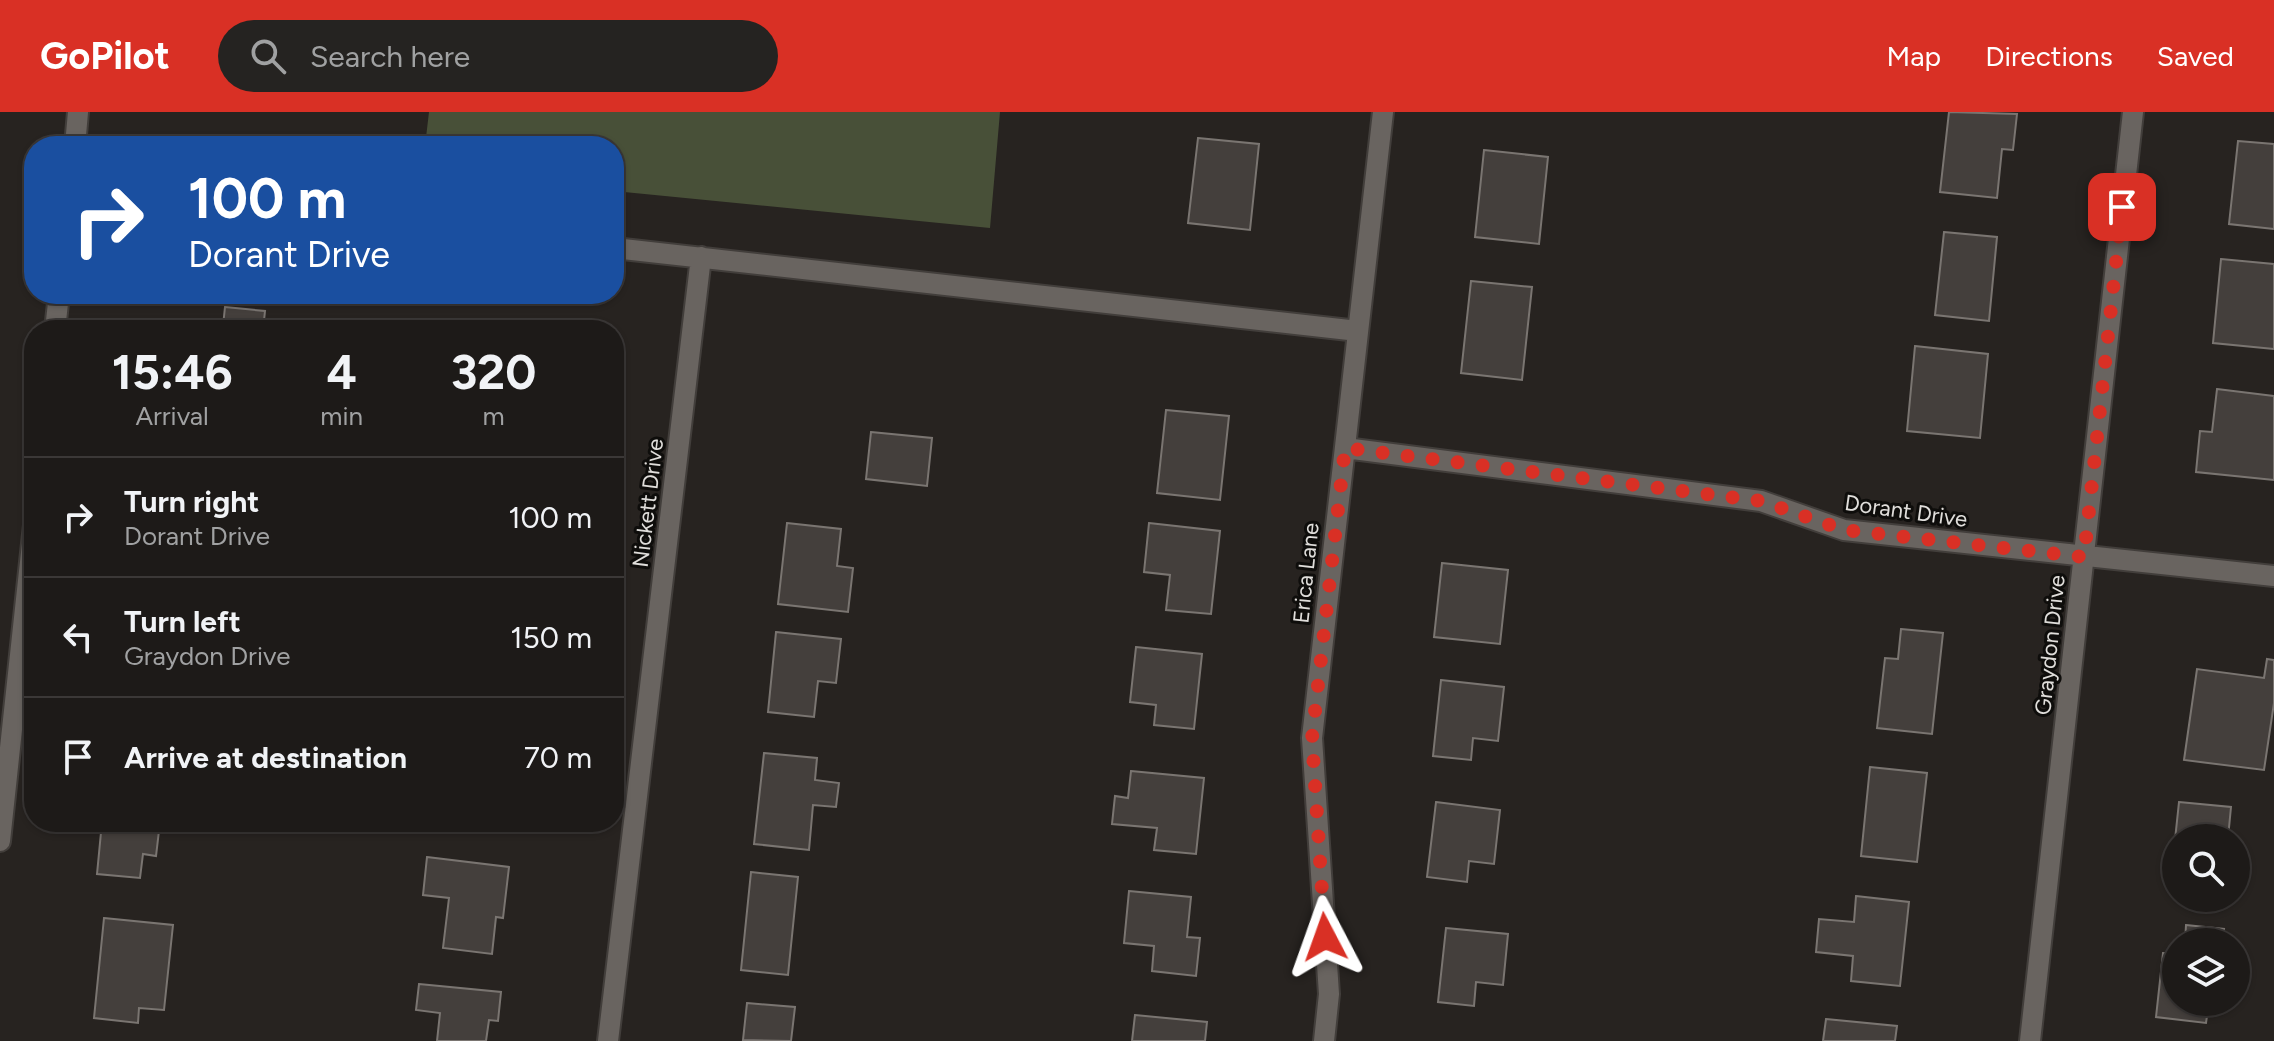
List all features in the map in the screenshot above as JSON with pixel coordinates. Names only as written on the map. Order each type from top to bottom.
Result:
[{"type":"street","points":[[76,136],[78,112]]},
{"type":"street","name":"Erica Lane","points":[[1324,1041],[1329,994],[1312,738],[1383,112]]},
{"type":"street","name":"Graydon Drive","points":[[2030,1041],[2133,112]]},
{"type":"street","points":[[624,249],[1358,331]]},
{"type":"street","name":"Nickett Drive","points":[[608,1041],[701,257]]},
{"type":"street","name":"Dorant Drive","points":[[1345,448],[1761,501],[1844,530],[2274,576]]},
{"type":"street","points":[[0,841],[24,618]]},
{"type":"green space","points":[[429,112],[1000,112],[990,228],[624,192],[624,136],[426,136]]},
{"type":"building","points":[[1949,112],[2017,114],[2013,150],[2002,149],[1997,198],[1940,192]]},
{"type":"building","points":[[1198,138],[1259,144],[1250,230],[1188,223]]},
{"type":"building","points":[[2238,141],[2274,144],[2274,229],[2229,224]]},
{"type":"building","points":[[1484,150],[1548,157],[1539,244],[1475,237]]},
{"type":"building","points":[[1944,232],[1997,237],[1989,321],[1935,315]]},
{"type":"building","points":[[2221,259],[2274,264],[2274,349],[2213,343]]},
{"type":"building","points":[[1471,281],[1532,287],[1522,380],[1461,373]]},
{"type":"building","points":[[225,307],[265,311],[264,320],[224,320]]},
{"type":"building","points":[[1915,346],[1988,354],[1980,438],[1907,431]]},
{"type":"building","points":[[2217,389],[2274,396],[2274,480],[2196,472],[2200,431],[2212,432]]},
{"type":"building","points":[[1166,410],[1229,416],[1220,500],[1157,493]]},
{"type":"building","points":[[871,432],[932,438],[927,486],[866,479]]},
{"type":"building","points":[[787,523],[841,529],[837,566],[853,568],[848,612],[778,604]]},
{"type":"building","points":[[1149,523],[1220,531],[1211,614],[1166,610],[1170,575],[1144,572]]},
{"type":"building","points":[[1442,563],[1508,570],[1500,644],[1434,637]]},
{"type":"building","points":[[1901,629],[1943,633],[1932,734],[1877,728],[1885,658],[1898,659]]},
{"type":"building","points":[[776,632],[841,639],[836,683],[818,681],[814,717],[768,712]]},
{"type":"building","points":[[1136,647],[1202,654],[1194,729],[1154,725],[1156,705],[1130,702]]},
{"type":"building","points":[[2267,659],[2274,660],[2274,703],[2264,770],[2184,760],[2197,669],[2264,678]]},
{"type":"building","points":[[1441,680],[1504,687],[1498,741],[1473,738],[1471,760],[1433,756]]},
{"type":"building","points":[[764,753],[817,758],[815,780],[839,783],[836,807],[813,805],[809,850],[754,844]]},
{"type":"building","points":[[1870,767],[1927,773],[1917,862],[1861,856]]},
{"type":"building","points":[[1131,771],[1204,778],[1196,854],[1154,850],[1157,828],[1112,824],[1115,796],[1128,798]]},
{"type":"building","points":[[1436,802],[1500,810],[1494,864],[1469,861],[1467,882],[1427,877]]},
{"type":"building","points":[[2179,802],[2231,807],[2229,824],[2177,824]]},
{"type":"building","points":[[101,832],[159,832],[156,856],[143,854],[140,878],[97,874]]},
{"type":"building","points":[[427,857],[509,867],[503,918],[496,917],[492,954],[443,948],[449,898],[423,895]]},
{"type":"building","points":[[751,872],[798,877],[788,975],[741,970]]},
{"type":"building","points":[[1129,891],[1191,897],[1187,937],[1200,938],[1196,976],[1152,971],[1154,946],[1124,943]]},
{"type":"building","points":[[1856,896],[1909,902],[1900,986],[1851,981],[1853,956],[1816,952],[1819,919],[1854,922]]},
{"type":"building","points":[[104,918],[173,925],[164,1010],[139,1008],[138,1023],[94,1018]]},
{"type":"building","points":[[2186,925],[2214,928],[2186,928]]},
{"type":"building","points":[[1446,928],[1508,934],[1503,985],[1476,982],[1474,1006],[1438,1002]]},
{"type":"building","points":[[2162,962],[2162,1016],[2207,1016],[2206,1023],[2156,1017]]},
{"type":"building","points":[[419,984],[501,992],[498,1021],[489,1020],[486,1041],[437,1041],[440,1013],[416,1010]]},
{"type":"building","points":[[747,1003],[795,1007],[791,1041],[743,1040]]},
{"type":"building","points":[[1135,1015],[1207,1022],[1205,1041],[1132,1041]]},
{"type":"building","points":[[1826,1019],[1897,1026],[1895,1041],[1823,1041]]},
{"type":"route","points":[[1325,937],[1312,738],[1345,448],[1761,501],[1844,530],[2084,557],[2122,207]]}]
